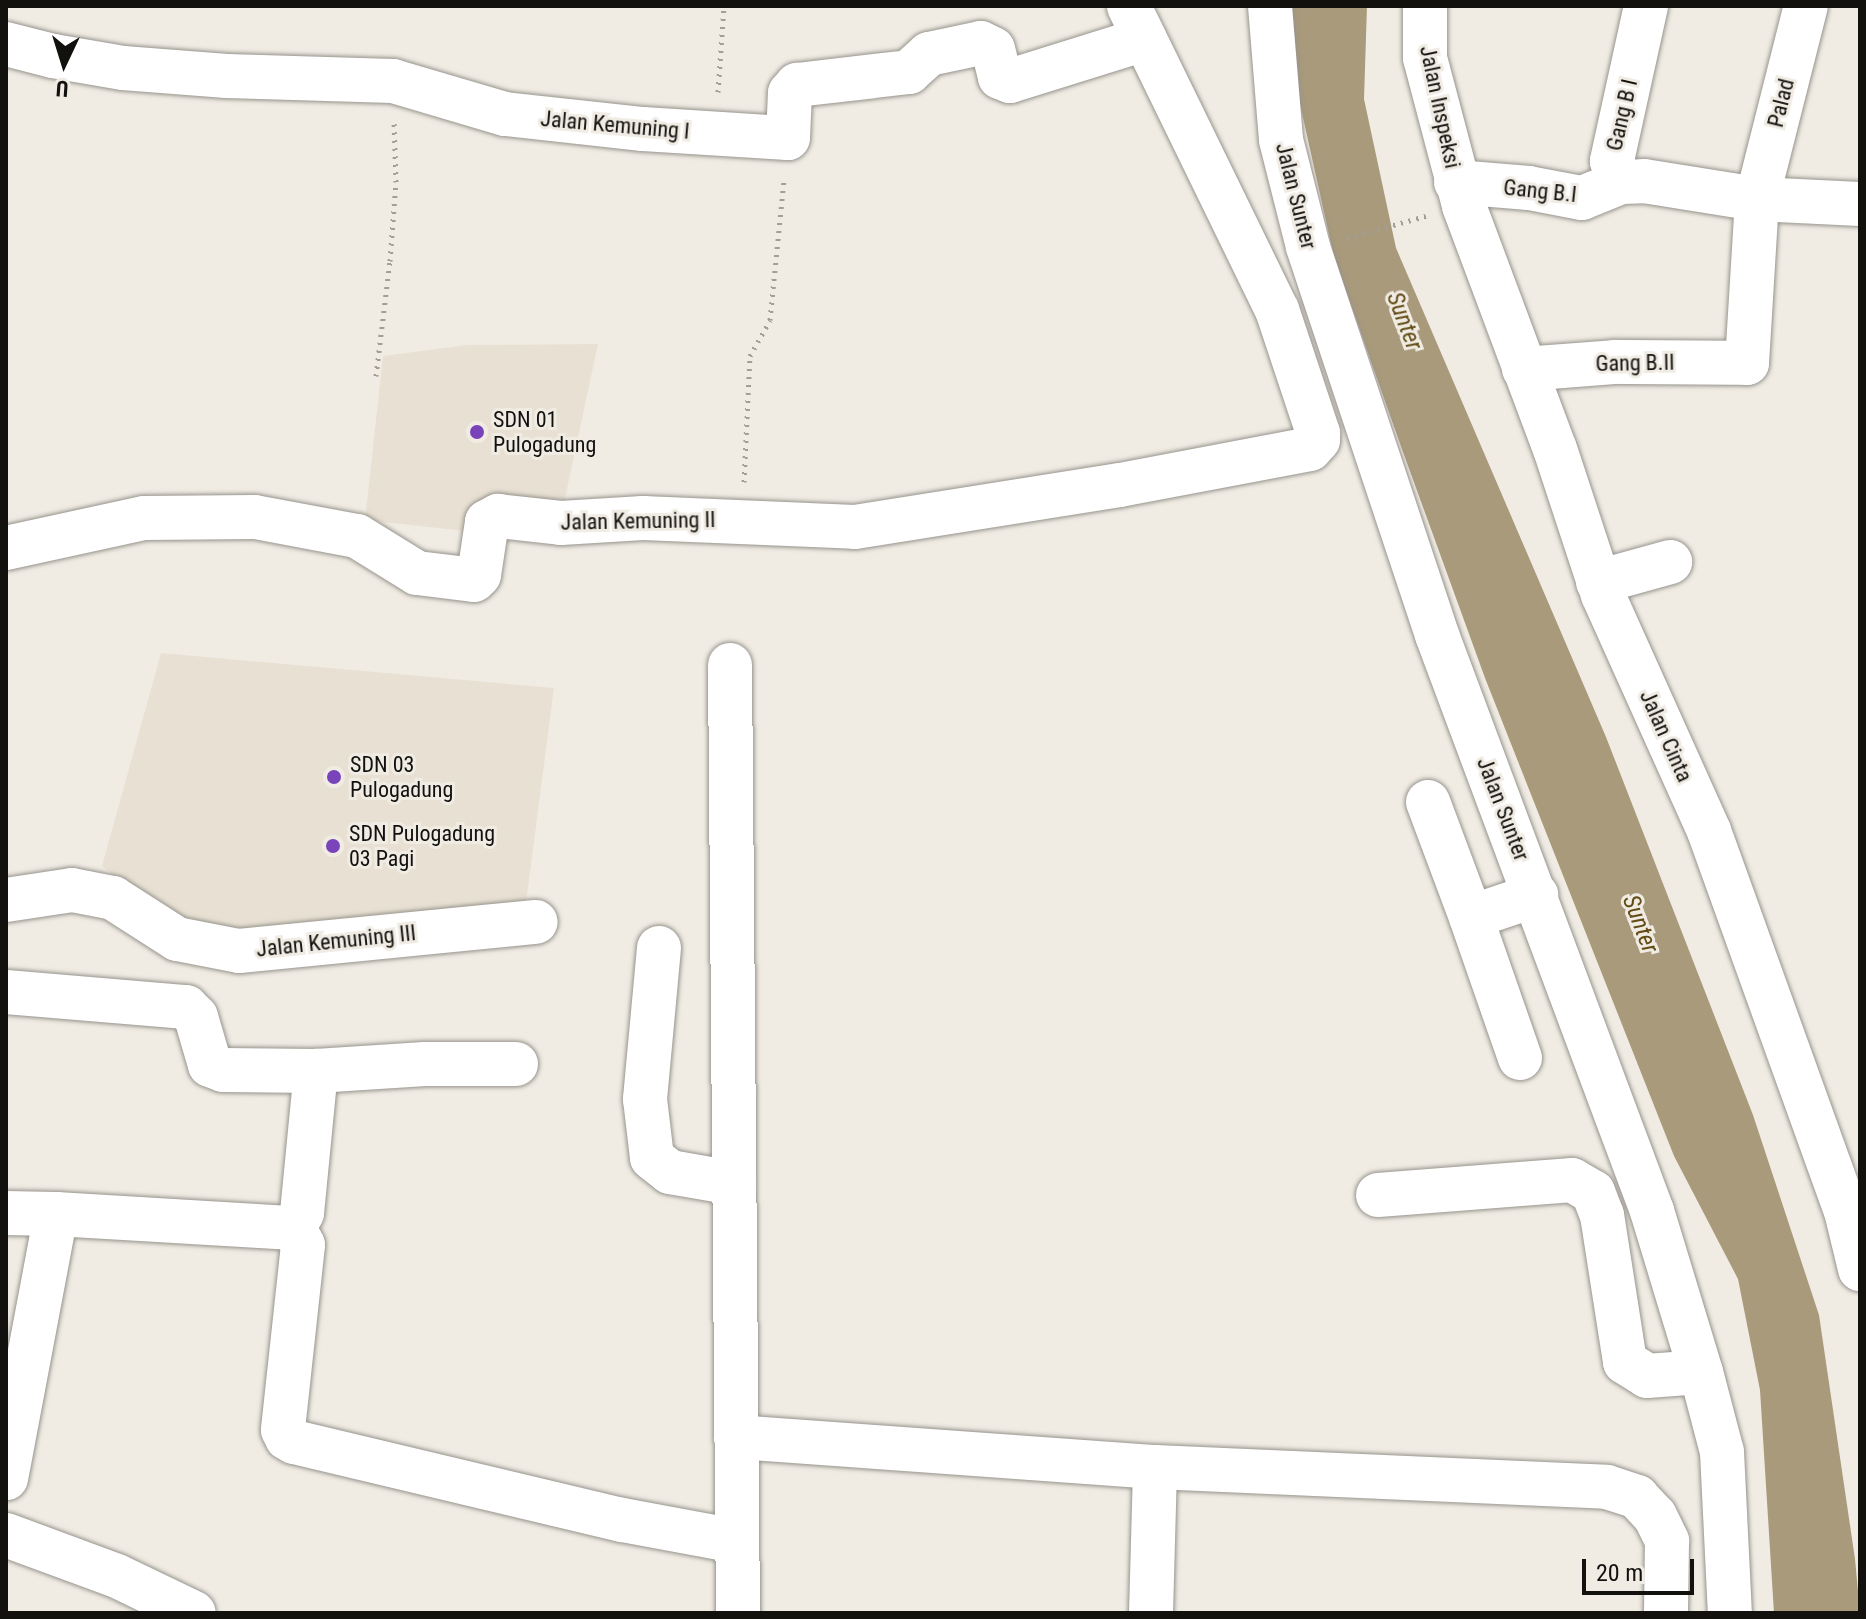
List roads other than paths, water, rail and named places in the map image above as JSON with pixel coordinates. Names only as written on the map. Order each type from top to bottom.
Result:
[{"type":"street","name":"Jalan Sunter","points":[[1270,6],[1281,140],[1308,247],[1437,635],[1652,1211],[1701,1372],[1722,1452],[1730,1613]]},
{"type":"street","name":"Jalan Inspeksi","points":[[1425,6],[1425,58],[1460,194]]},
{"type":"street","name":"Gang B I","points":[[1646,6],[1612,161],[1621,182],[1644,181],[1757,199],[1860,204]]},
{"type":"street","name":"Palad","points":[[1747,363],[1757,199],[1806,6]]},
{"type":"street","name":"Jalan Kemuning I","points":[[6,44],[123,68],[227,76],[393,81],[505,114],[788,138],[790,93],[797,85],[909,72],[929,54],[981,43],[993,49],[1000,77],[1010,81],[1137,22]]},
{"type":"street","name":"Jalan Kemuning II","points":[[6,548],[144,518],[255,517],[357,536],[417,573],[465,580],[479,575],[487,522],[491,518],[561,523],[643,518],[741,520],[819,526],[891,523],[1310,449],[1318,440],[1318,433],[1261,271],[1137,22]]},
{"type":"street","name":"Gang B.I","points":[[1460,194],[1529,188],[1582,198],[1621,182]]},
{"type":"street","name":"Jalan Cinta","points":[[1460,194],[1555,449],[1598,582],[1709,831],[1846,1211],[1860,1269]]},
{"type":"street","name":"Gang B.II","points":[[1524,369],[1614,362],[1747,363]]},
{"type":"street","points":[[1598,582],[1670,562]]},
{"type":"street","points":[[730,665],[738,1613]]},
{"type":"street","points":[[1428,802],[1520,1058]]},
{"type":"street","name":"Jalan Kemuning III","points":[[6,900],[72,890],[113,898],[177,939],[239,951],[536,922]]},
{"type":"street","points":[[1471,917],[1536,895]]},
{"type":"street","points":[[659,948],[645,1099],[652,1158],[670,1172],[734,1183]]},
{"type":"street","points":[[6,992],[186,1007],[196,1017],[210,1065],[223,1070],[316,1071],[425,1064],[516,1064]]},
{"type":"street","points":[[294,1228],[302,1213],[316,1071]]},
{"type":"street","points":[[1378,1195],[1572,1180],[1593,1192],[1602,1215],[1625,1362],[1647,1376],[1701,1372]]},
{"type":"street","points":[[6,1213],[294,1228]]},
{"type":"street","points":[[6,1478],[17,1357],[56,1214]]},
{"type":"street","points":[[294,1228],[303,1245],[283,1430],[287,1438],[622,1520],[735,1541]]},
{"type":"street","points":[[736,1437],[1155,1467],[1607,1487],[1637,1497],[1655,1516],[1667,1541],[1666,1613]]},
{"type":"street","points":[[1151,1613],[1155,1467]]},
{"type":"street","points":[[6,1535],[117,1576],[194,1613]]},
{"type":"water","name":"Sunter","points":[[1286,6],[1367,6],[1364,99],[1396,248],[1606,737],[1753,1115],[1819,1315],[1855,1559],[1860,1613],[1774,1613],[1760,1390],[1738,1279],[1674,1156],[1485,678],[1403,452],[1334,257],[1288,50]]},
{"type":"place","name":"SDN 01 Pulogadung","points":[[477,432]]},
{"type":"place","name":"SDN 03 Pulogadung","points":[[334,777]]},
{"type":"place","name":"SDN Pulogadung 03 Pagi","points":[[333,846]]}]
